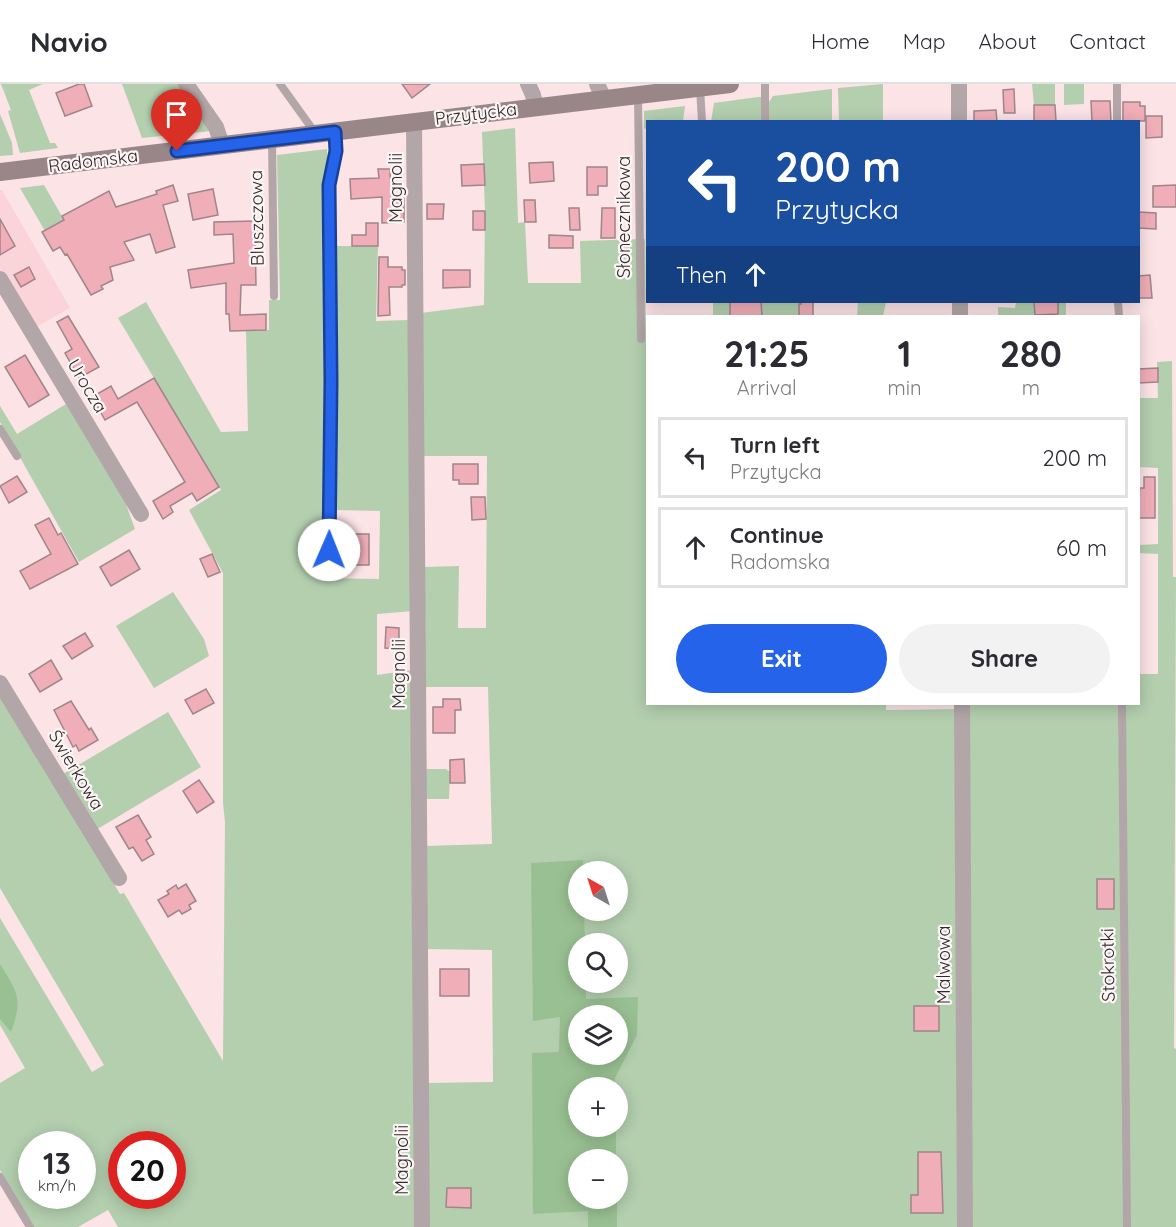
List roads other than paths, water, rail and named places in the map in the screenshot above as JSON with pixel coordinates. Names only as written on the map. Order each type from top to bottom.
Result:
[{"type":"main road","name":"Przytycka","points":[[222,145],[536,107],[600,92],[638,95],[730,84]]},
{"type":"main road","name":"Radomska","points":[[0,172],[222,145]]},
{"type":"street","points":[[186,84],[216,127],[222,145]]},
{"type":"street","points":[[528,84],[536,107]]},
{"type":"street","points":[[959,84],[959,120]]},
{"type":"street","name":"Magnolii","points":[[414,122],[422,1227]]},
{"type":"street","name":"Urocza","points":[[0,279],[141,514]]},
{"type":"street","name":"Świerkowa","points":[[0,683],[119,878]]},
{"type":"street","name":"Malwowa","points":[[962,705],[965,1227]]},
{"type":"lane","points":[[280,84],[316,134]]},
{"type":"lane","points":[[765,84],[765,120]]},
{"type":"lane","points":[[1117,84],[1117,120]]},
{"type":"lane","points":[[700,88],[702,120]]},
{"type":"lane","name":"Słonecznikowa","points":[[638,95],[641,339]]},
{"type":"lane","points":[[329,550],[331,381],[329,185],[336,151],[335,132]]},
{"type":"lane","name":"Bluszczowa","points":[[273,139],[274,296]]},
{"type":"lane","points":[[0,429],[17,456]]},
{"type":"lane","name":"Stokrotki","points":[[1122,705],[1127,1227]]},
{"type":"lane","points":[[0,1177],[30,1227]]}]
